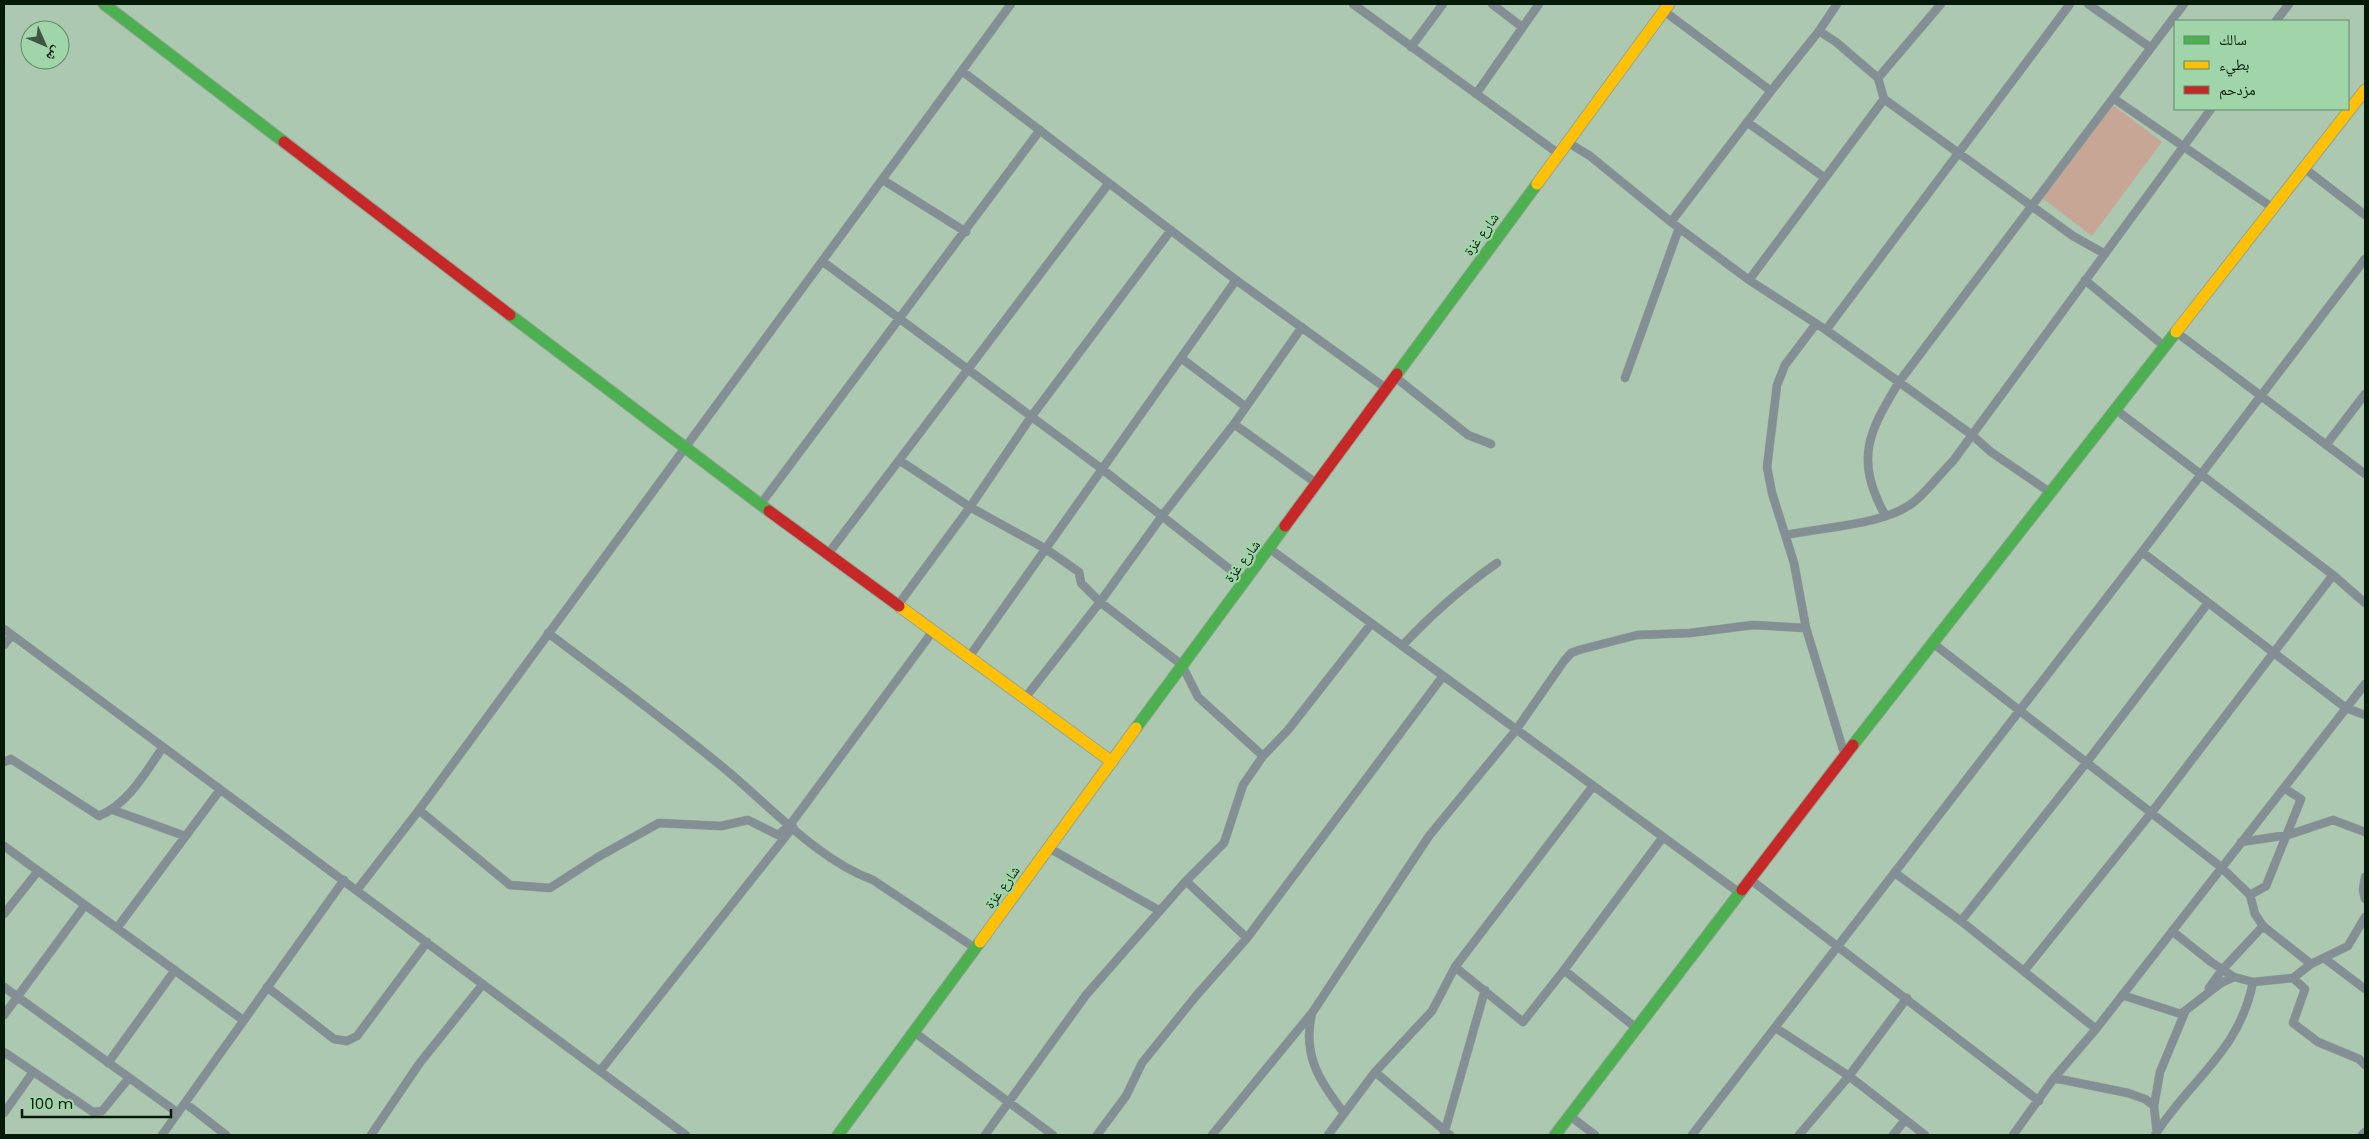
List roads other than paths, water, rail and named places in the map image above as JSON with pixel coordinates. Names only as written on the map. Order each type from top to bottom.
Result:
[{"type":"street","points":[[104,4],[684,449],[1112,762]]},
{"type":"street","points":[[357,890],[1012,4]]},
{"type":"street","points":[[1352,4],[1559,154]]},
{"type":"street","points":[[1411,47],[1443,4]]},
{"type":"street","points":[[1492,4],[1522,27]]},
{"type":"street","points":[[1476,94],[1539,4]]},
{"type":"street","points":[[1671,222],[1771,91],[1820,31],[1837,4]]},
{"type":"street","points":[[1878,78],[1941,4]]},
{"type":"street","points":[[1826,330],[2070,4]]},
{"type":"street","points":[[2088,4],[2151,48]]},
{"type":"street","points":[[1885,515],[1876,498],[1870,475],[1868,444],[1876,420],[1899,382],[2184,4]]},
{"type":"street","points":[[2277,20],[2288,4]]},
{"type":"street","points":[[1667,7],[1771,91]]},
{"type":"street","name":"شارع غزة","points":[[838,1135],[1182,665],[1246,582],[1316,483],[1569,143],[1667,7]]},
{"type":"street","points":[[1820,31],[1836,42],[1878,78],[1884,99],[1940,141],[1960,152],[2033,204],[2073,236],[2105,254]]},
{"type":"street","points":[[962,71],[1236,280],[1387,388]]},
{"type":"street","points":[[1555,1135],[1635,1027],[1751,880],[1844,756],[1934,644],[2365,90]]},
{"type":"street","points":[[2113,98],[2273,208]]},
{"type":"street","points":[[1749,280],[1884,99]]},
{"type":"street","points":[[1786,535],[1818,528],[1852,526],[1900,510],[1915,501],[1953,462],[2210,110]]},
{"type":"street","points":[[1747,122],[1825,178]]},
{"type":"street","points":[[760,505],[966,232],[1040,130]]},
{"type":"street","points":[[1569,143],[1590,156],[1671,222],[1749,280],[1826,330],[1972,435],[1991,452],[2051,493]]},
{"type":"street","points":[[2304,168],[2365,215]]},
{"type":"street","points":[[883,180],[966,232]]},
{"type":"street","points":[[828,554],[1109,183]]},
{"type":"street","points":[[1625,378],[1679,228]]},
{"type":"street","points":[[898,605],[970,507],[1031,417],[1171,230]]},
{"type":"street","points":[[1692,1135],[2021,710],[2365,259]]},
{"type":"street","points":[[822,261],[898,320],[1102,470],[1246,582]]},
{"type":"street","points":[[969,657],[1236,280]]},
{"type":"street","points":[[2085,280],[2164,346]]},
{"type":"street","points":[[1816,324],[1785,365],[1777,385],[1767,466],[1772,493],[1786,535],[1802,598],[1806,628],[1844,756]]},
{"type":"street","points":[[1025,698],[1246,408],[1302,327]]},
{"type":"street","points":[[2176,332],[2365,474]]},
{"type":"street","points":[[1181,358],[1246,408]]},
{"type":"street","points":[[1395,377],[1468,436],[1491,444]]},
{"type":"street","points":[[2326,445],[2365,394]]},
{"type":"street","points":[[2116,409],[2334,575],[2365,603]]},
{"type":"street","points":[[1234,424],[1316,483]]},
{"type":"street","points":[[900,460],[970,507],[1046,550],[1079,572],[1081,583],[1100,602],[1182,665],[1198,697],[1263,756]]},
{"type":"street","points":[[1270,549],[1740,894]]},
{"type":"street","points":[[2142,552],[2346,708],[2365,715]]},
{"type":"street","points":[[1402,646],[1434,612],[1468,582],[1497,563]]},
{"type":"street","points":[[2024,972],[2152,812],[2334,575]]},
{"type":"street","points":[[1960,921],[2087,762],[2208,603]]},
{"type":"street","points":[[985,1135],[1086,995],[1186,881],[1224,843],[1244,785],[1263,756],[1288,730],[1371,624]]},
{"type":"street","points":[[1212,1135],[1312,1013],[1429,836],[1516,730],[1564,661],[1579,650],[1637,635],[1690,633],[1753,625],[1806,628]]},
{"type":"street","points":[[4,629],[686,1135]]},
{"type":"street","points":[[600,1071],[792,826],[934,632]]},
{"type":"street","points":[[548,633],[649,708],[834,859],[855,873],[873,880],[975,948]]},
{"type":"street","points":[[4,645],[12,635]]},
{"type":"street","points":[[1934,644],[2221,867],[2250,895],[2255,914],[2263,926],[2311,964]]},
{"type":"street","points":[[1098,1135],[1126,1096],[1142,1063],[1196,996],[1247,938],[1442,676]]},
{"type":"street","points":[[2013,1135],[2054,1078],[2096,1029],[2365,684]]},
{"type":"street","points":[[4,762],[11,759],[99,816],[113,810],[137,785],[163,747]]},
{"type":"street","points":[[1328,1135],[1375,1072],[1432,1011],[1455,966],[1593,786]]},
{"type":"street","points":[[2250,895],[2266,886],[2301,799],[2284,788]]},
{"type":"street","points":[[117,928],[220,790]]},
{"type":"street","points":[[113,810],[186,836]]},
{"type":"street","points":[[418,810],[510,885],[550,888],[598,857],[659,823],[721,826],[748,820],[778,836],[792,826]]},
{"type":"street","points":[[2241,842],[2288,835],[2333,820],[2365,832]]},
{"type":"street","points":[[1455,966],[1523,1022],[1663,837]]},
{"type":"street","points":[[4,846],[243,1020]]},
{"type":"street","points":[[1049,848],[1160,911]]},
{"type":"street","points":[[4,914],[38,871]]},
{"type":"street","points":[[1895,873],[1960,921],[2096,1029]]},
{"type":"street","points":[[2365,877],[2363,890],[2365,899]]},
{"type":"street","points":[[162,1135],[344,880]]},
{"type":"street","points":[[1751,880],[2039,1101]]},
{"type":"street","points":[[1186,881],[1247,938]]},
{"type":"street","points":[[4,1015],[85,905]]},
{"type":"street","points":[[2172,930],[2222,970],[2234,977],[2253,982],[2293,978],[2311,964],[2348,946],[2365,917]]},
{"type":"street","points":[[2204,996],[2222,970],[2263,926]]},
{"type":"street","points":[[267,987],[334,1039],[347,1041],[356,1036],[427,942]]},
{"type":"street","points":[[2324,958],[2365,989]]},
{"type":"street","points":[[108,1063],[175,970]]},
{"type":"street","points":[[1564,970],[1635,1027]]},
{"type":"street","points":[[2157,1135],[2154,1106],[2160,1072],[2185,1012],[2221,983],[2234,977]]},
{"type":"street","points":[[2293,978],[2305,988],[2293,1023],[2318,1042],[2359,1059],[2365,1065]]},
{"type":"street","points":[[2157,1135],[2170,1112],[2225,1050],[2248,1006],[2253,982]]},
{"type":"street","points":[[371,1135],[419,1064],[483,984]]},
{"type":"street","points":[[4,987],[178,1113]]},
{"type":"street","points":[[1375,1072],[1446,1134],[1485,990]]},
{"type":"street","points":[[2122,995],[2176,1014],[2185,1012]]},
{"type":"street","points":[[1800,1135],[1848,1076],[1907,998]]},
{"type":"street","points":[[1312,1013],[1308,1032],[1314,1066],[1323,1087],[1344,1113]]},
{"type":"street","points":[[1776,1028],[1848,1076],[1925,1135]]},
{"type":"street","points":[[914,1032],[1053,1135]]},
{"type":"street","points":[[4,1052],[93,1112],[98,1113],[102,1111],[129,1078]]},
{"type":"street","points":[[4,1113],[33,1072]]},
{"type":"street","points":[[2054,1078],[2128,1093],[2145,1099],[2154,1106]]},
{"type":"street","points":[[185,1103],[226,1135]]},
{"type":"street","points":[[1570,1116],[1595,1135]]},
{"type":"street","points":[[1893,1135],[1905,1120]]},
{"type":"street","points":[[2362,1135],[2365,1132]]}]
